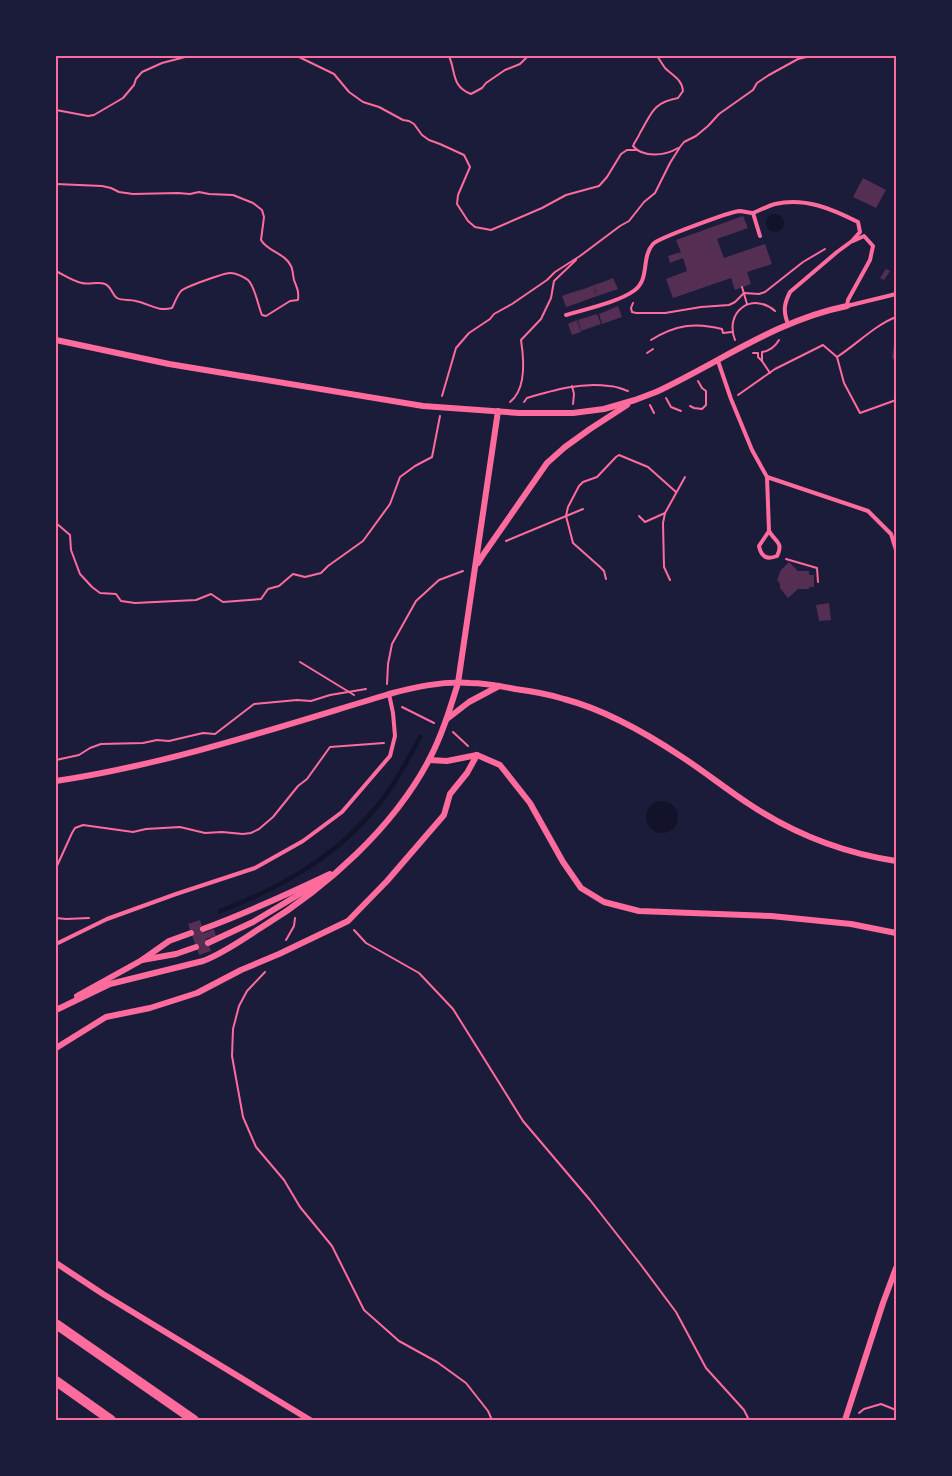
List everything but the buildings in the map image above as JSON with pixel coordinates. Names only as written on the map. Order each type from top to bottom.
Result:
[{"type":"main road","points":[[56,1324],[194,1420]]},
{"type":"main road","points":[[56,1381],[111,1420]]},
{"type":"street","points":[[474,578],[483,555],[547,463],[565,447],[615,411],[635,400],[677,382],[788,324],[847,306]]},
{"type":"street","points":[[56,340],[169,364],[423,406],[519,413],[573,413],[604,409],[635,400]]},
{"type":"street","points":[[56,1009],[110,984],[217,956],[291,909],[364,846],[395,813],[429,760],[446,720],[458,683],[498,411]]},
{"type":"street","points":[[56,781],[172,758],[364,701],[388,690],[470,682],[566,699],[610,716],[646,734],[751,805],[790,828],[829,845],[862,855],[897,861]]},
{"type":"street","points":[[446,720],[469,702],[499,686]]},
{"type":"street","points":[[429,760],[447,761],[477,754],[500,765],[530,803],[563,862],[581,888],[604,902],[639,911],[771,916],[851,924],[897,933]]},
{"type":"street","points":[[56,1048],[106,1017],[150,1008],[197,993],[241,970],[348,921],[387,881],[444,815],[450,794],[477,754]]},
{"type":"street","points":[[203,929],[234,918],[339,869]]},
{"type":"street","points":[[208,943],[253,922],[339,869]]},
{"type":"street","points":[[56,1009],[141,960],[169,941],[191,933]]},
{"type":"street","points":[[141,960],[176,954],[196,947]]},
{"type":"street","points":[[56,1263],[310,1420]]},
{"type":"street","points":[[845,1420],[882,1303],[897,1268]]},
{"type":"lane","points":[[566,315],[623,297],[636,289],[644,278],[648,253],[653,244],[660,239],[739,211],[753,213],[776,204],[802,201],[836,211],[858,222],[860,232],[790,292],[784,309],[788,324]]},
{"type":"lane","points":[[753,213],[760,236]]},
{"type":"lane","points":[[852,241],[864,236],[873,246],[870,260],[847,306],[897,294]]},
{"type":"lane","points":[[718,361],[752,450],[767,477],[769,531],[780,545],[777,556],[767,558],[760,552],[759,546],[769,531]]},
{"type":"lane","points":[[767,477],[868,511],[891,534],[897,550]]},
{"type":"lane","points":[[56,944],[107,919],[255,867],[303,841],[342,812],[390,756],[394,725],[388,690]]},
{"type":"path","points":[[56,110],[94,115],[123,98],[142,72],[153,66],[189,56]]},
{"type":"path","points":[[297,56],[334,74],[349,92],[363,102],[409,121],[429,140],[464,155],[470,168],[458,195],[457,204],[468,222],[475,227],[491,230],[566,195],[599,186],[621,154],[627,150],[652,155],[672,152],[680,147]]},
{"type":"path","points":[[449,56],[457,84],[462,91],[471,94],[528,56]]},
{"type":"path","points":[[636,150],[633,146],[652,110],[660,104],[678,98],[683,91],[677,78],[663,66],[657,56]]},
{"type":"path","points":[[441,402],[456,348],[469,333],[629,220],[644,202],[656,193],[684,142],[696,136],[719,114],[753,90],[757,83],[798,59],[812,56]]},
{"type":"path","points":[[56,184],[102,186],[133,194],[199,192],[233,195],[254,203],[262,210],[264,218],[261,240],[290,264],[298,288],[298,300],[290,301],[266,316],[262,315],[249,281],[229,273],[187,287],[181,291],[172,308],[156,309],[135,300],[118,299],[107,285],[102,283],[82,284],[56,271]]},
{"type":"path","points":[[633,300],[632,312],[665,313],[729,305],[744,293],[765,292],[803,262],[829,247]]},
{"type":"path","points":[[498,411],[517,397],[524,359],[521,340],[541,319],[551,298],[554,281],[580,256]]},
{"type":"path","points":[[742,287],[747,304]]},
{"type":"path","points":[[736,343],[732,332],[733,321],[747,304],[760,303],[773,309],[778,315]]},
{"type":"path","points":[[837,357],[875,329],[897,317]]},
{"type":"path","points":[[651,340],[668,331],[692,325],[705,324],[722,328],[723,333],[732,332]]},
{"type":"path","points":[[762,361],[762,352],[773,347],[781,334]]},
{"type":"path","points":[[731,399],[770,373],[823,345],[837,357],[844,383],[860,413],[897,400]]},
{"type":"path","points":[[647,353],[653,349]]},
{"type":"path","points":[[753,353],[758,353],[758,357],[770,373]]},
{"type":"path","points":[[690,406],[702,409],[706,405],[706,391],[698,381]]},
{"type":"path","points":[[519,413],[520,405],[527,398],[572,386],[610,386],[634,392]]},
{"type":"path","points":[[572,386],[573,413]]},
{"type":"path","points":[[666,397],[671,407],[681,411]]},
{"type":"path","points":[[650,405],[654,413]]},
{"type":"path","points":[[56,523],[70,535],[70,550],[80,574],[100,593],[116,594],[121,601],[135,603],[196,600],[211,594],[223,602],[261,599],[268,589],[279,586],[293,574],[305,577],[321,573],[363,541],[390,504],[400,477],[432,457],[440,414]]},
{"type":"path","points":[[606,579],[604,571],[573,543],[566,516],[579,486],[597,477],[619,455],[648,467],[676,492]]},
{"type":"path","points":[[670,580],[664,567],[665,552],[662,532],[665,513],[685,477]]},
{"type":"path","points":[[498,545],[583,509]]},
{"type":"path","points":[[639,516],[645,522],[665,513]]},
{"type":"path","points":[[779,553],[788,560],[817,568],[818,582]]},
{"type":"path","points":[[388,690],[388,664],[392,644],[416,601],[439,580],[463,571]]},
{"type":"path","points":[[300,662],[364,701]]},
{"type":"path","points":[[56,760],[79,755],[101,744],[169,741],[203,733],[215,734],[254,704],[297,700],[311,702],[330,695],[368,689]]},
{"type":"path","points":[[390,702],[437,724]]},
{"type":"path","points":[[452,731],[477,754]]},
{"type":"path","points":[[56,868],[75,828],[83,825],[133,832],[180,827],[205,833],[252,833],[273,817],[298,786],[307,779],[330,747],[393,742]]},
{"type":"path","points":[[296,915],[294,926],[279,954],[262,977],[247,991],[239,1006],[232,1056],[243,1117],[256,1147],[284,1180],[300,1207],[332,1246],[364,1310],[399,1341],[436,1362],[466,1383],[488,1411],[492,1420]]},
{"type":"path","points":[[56,918],[107,919]]},
{"type":"path","points":[[348,921],[366,943],[419,973],[453,1009],[523,1121],[641,1265],[676,1312],[706,1368],[744,1410],[749,1420]]},
{"type":"path","points":[[857,1414],[864,1409],[881,1404],[897,1410]]},
{"type":"shaded area","points":[[771,214],[779,214],[784,219],[782,230],[771,232],[766,227],[766,219]]},
{"type":"shaded area","points":[[662,801],[673,806],[678,817],[673,828],[662,833],[651,828],[646,817],[651,806]]},
{"type":"waterway","points":[[220,911],[286,881],[326,855],[345,839],[363,823],[385,796],[420,737]]}]
